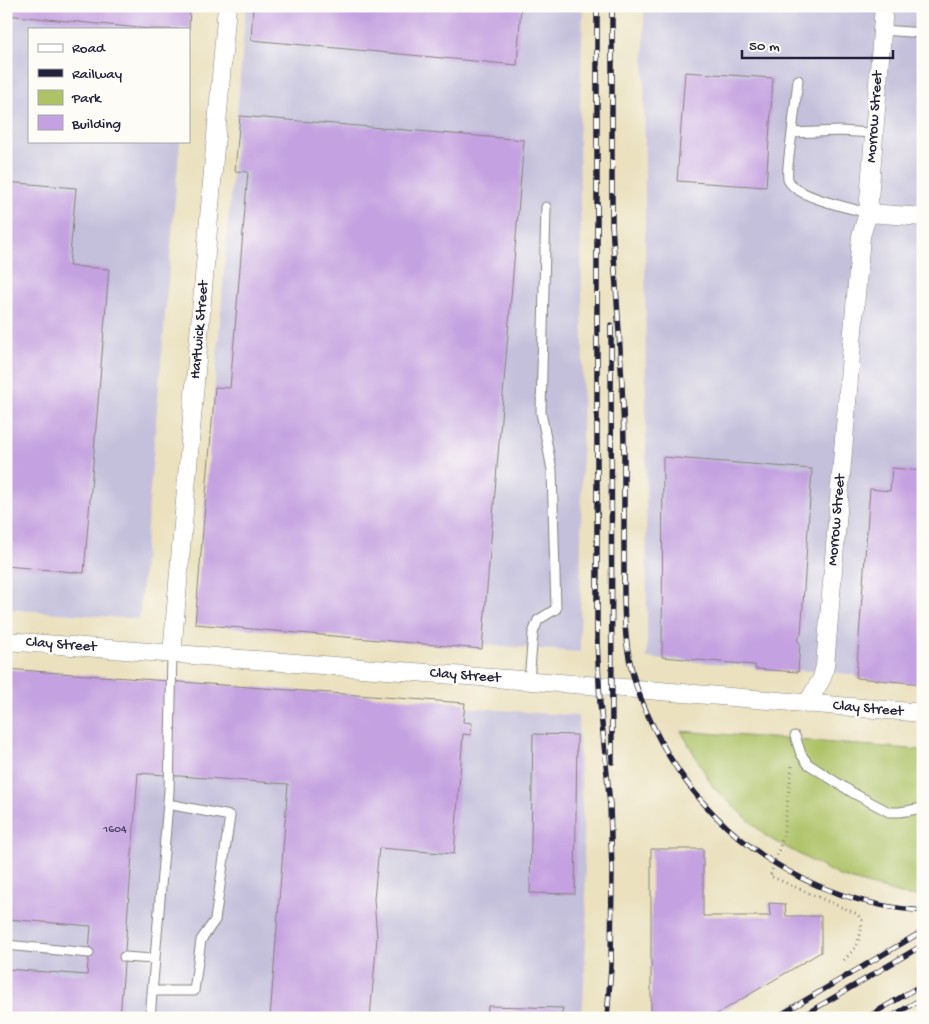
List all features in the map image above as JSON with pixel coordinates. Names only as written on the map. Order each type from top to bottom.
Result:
[{"type":"street","name":"Hartwick Street","points":[[172,654],[227,6]]},
{"type":"street","name":"Morrow Street","points":[[807,704],[822,678],[825,666],[861,236],[868,213],[884,6]]},
{"type":"street","points":[[868,213],[923,217]]},
{"type":"street","name":"Clay Street","points":[[6,641],[529,680],[923,714]]},
{"type":"lane","points":[[882,30],[923,33]]},
{"type":"lane","points":[[798,80],[788,178],[791,186],[804,194],[868,213]]},
{"type":"lane","points":[[792,133],[840,131],[873,133]]},
{"type":"lane","points":[[529,680],[533,633],[538,620],[556,609],[552,470],[541,412],[546,207]]},
{"type":"lane","points":[[150,1018],[168,804],[172,654]]},
{"type":"lane","points":[[795,736],[801,754],[808,764],[853,793],[889,812],[923,808]]},
{"type":"lane","points":[[152,992],[194,991],[201,940],[215,920],[230,816],[168,804]]},
{"type":"lane","points":[[6,946],[89,953]]},
{"type":"lane","points":[[124,957],[154,959]]},
{"type":"path","points":[[795,736],[790,798],[784,837],[770,876],[857,914],[862,920],[859,941],[852,953],[842,961]]},
{"type":"shaded area","points":[[6,6],[192,6],[190,32],[190,28],[28,28],[28,142],[180,142],[139,619],[6,609]]},
{"type":"shaded area","points":[[246,6],[583,6],[579,141],[583,341],[580,652],[195,624]]},
{"type":"shaded area","points":[[644,6],[923,6],[923,680],[647,658]]},
{"type":"shaded area","points":[[6,671],[578,716],[587,920],[581,1018],[6,1018]]},
{"type":"green space","points":[[681,731],[923,750],[923,895],[907,896],[839,876],[767,837],[713,787]]},
{"type":"building","points":[[6,6],[190,6],[189,28],[140,28],[6,15]]},
{"type":"building","points":[[253,6],[521,6],[517,65],[251,40]]},
{"type":"building","points":[[685,72],[773,78],[766,187],[677,181]]},
{"type":"building","points":[[240,116],[524,140],[482,649],[195,624],[215,387],[230,388],[248,172],[235,171]]},
{"type":"building","points":[[6,182],[76,188],[69,266],[109,269],[84,573],[6,566]]},
{"type":"building","points":[[663,457],[812,469],[801,634],[797,640],[800,643],[798,672],[755,669],[755,665],[662,657]]},
{"type":"building","points":[[892,468],[923,471],[923,684],[856,678],[870,489],[890,491]]},
{"type":"building","points":[[6,669],[465,703],[463,722],[472,723],[471,735],[463,734],[454,854],[379,848],[374,899],[377,938],[370,1018],[270,1018],[288,784],[138,773],[120,1018],[6,1018],[6,969],[87,975],[91,926],[6,919]]},
{"type":"building","points":[[533,734],[577,735],[575,894],[530,893]]},
{"type":"building","points":[[651,849],[703,849],[703,916],[770,916],[769,903],[785,904],[786,916],[821,916],[821,952],[710,1018],[651,1018]]},
{"type":"building","points":[[488,1006],[563,1008],[561,1018],[487,1018]]},
{"type":"railway","points":[[597,6],[597,640],[600,703],[610,805],[612,871],[611,967],[607,1018]]},
{"type":"railway","points":[[612,6],[612,227]]},
{"type":"railway","points":[[612,222],[624,444],[625,618],[629,658],[634,680],[648,716],[661,742],[683,777],[709,809],[738,837],[770,860],[805,880],[842,895],[882,905],[923,911]]},
{"type":"railway","points":[[611,325],[612,762]]},
{"type":"railway","points":[[775,1018],[923,931]]},
{"type":"railway","points":[[799,1018],[923,945]]},
{"type":"railway","points":[[866,1018],[923,984]]},
{"type":"railway","points":[[889,1018],[923,998]]}]
